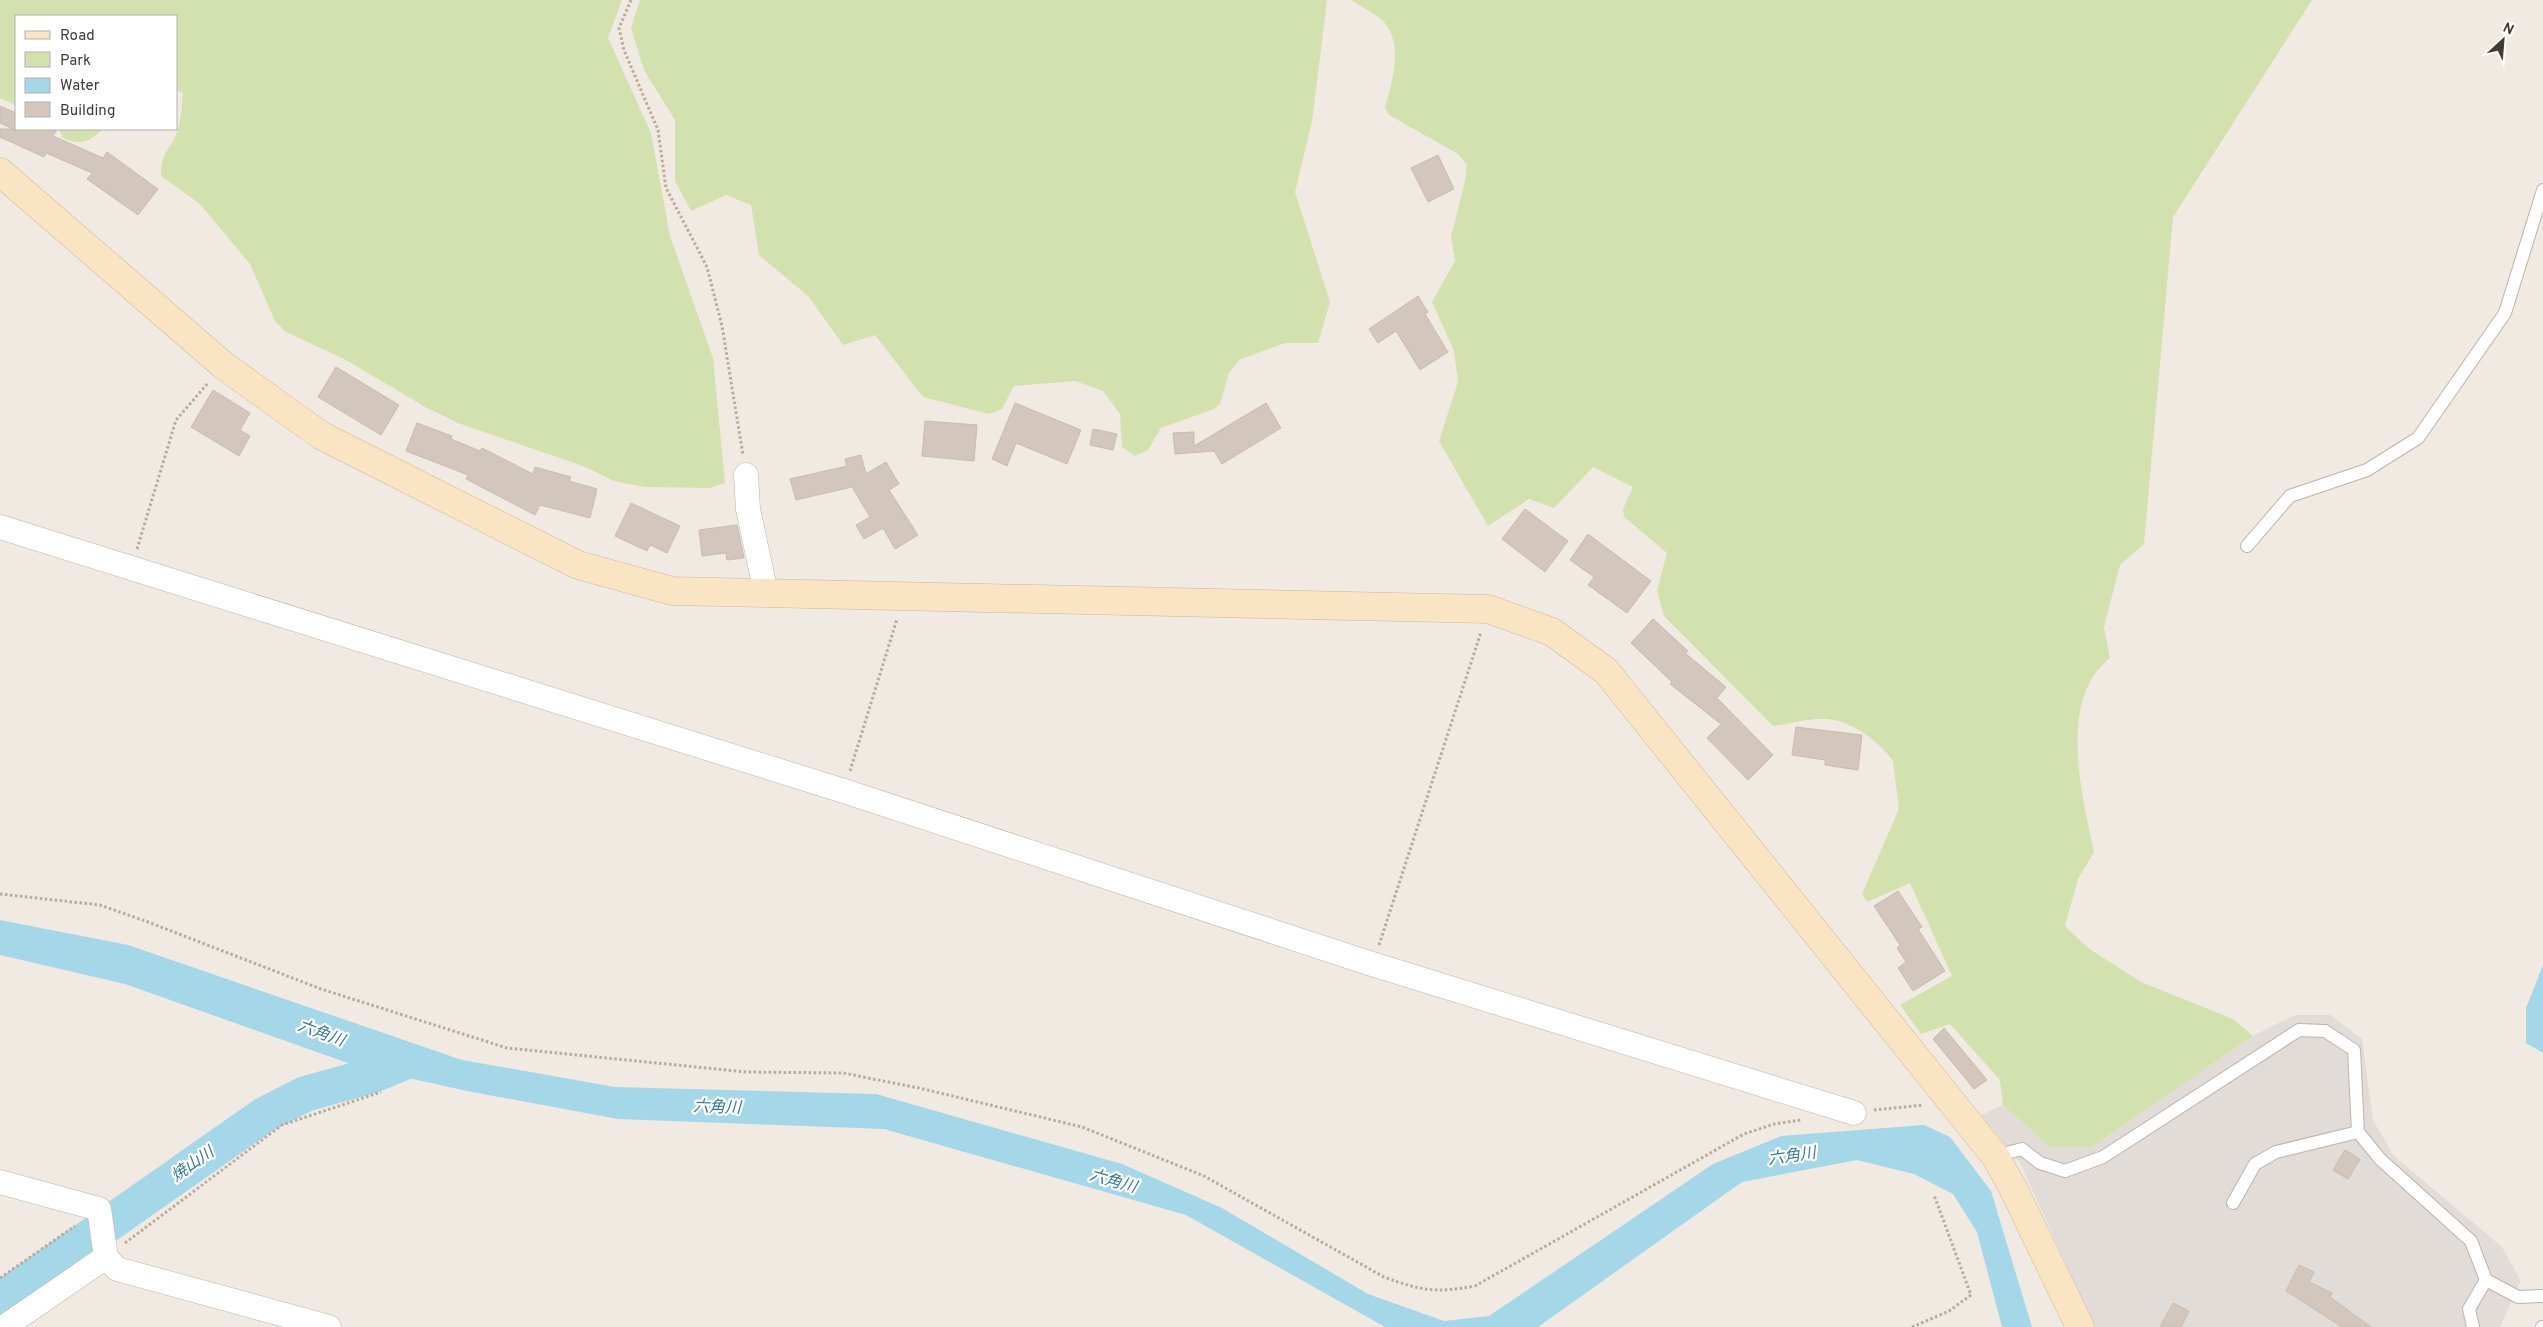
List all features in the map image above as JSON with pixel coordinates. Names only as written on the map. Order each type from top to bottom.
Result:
[{"type":"street","points":[[0,172],[223,365],[322,436],[578,565],[672,591],[1488,610],[1552,632],[1606,671],[1995,1156],[2013,1188],[2080,1327]]},
{"type":"street","points":[[746,475],[748,509],[766,593]]},
{"type":"street","points":[[0,527],[844,791],[1372,964],[1854,1113]]},
{"type":"street","points":[[0,1182],[99,1209],[106,1257],[117,1269],[329,1327]]},
{"type":"street","points":[[4,1327],[106,1257]]},
{"type":"lane","points":[[2247,546],[2290,496],[2367,470],[2418,438],[2505,313],[2543,190]]},
{"type":"lane","points":[[1995,1156],[2022,1149],[2040,1163],[2066,1171],[2103,1158],[2299,1030],[2325,1031],[2354,1050],[2358,1132],[2380,1159],[2471,1241],[2486,1280],[2518,1297],[2543,1296]]},
{"type":"lane","points":[[2233,1203],[2255,1164],[2276,1152],[2358,1132]]},
{"type":"lane","points":[[2473,1327],[2469,1309],[2486,1280]]},
{"type":"path","points":[[631,0],[619,28],[624,50],[658,130],[666,188],[707,267],[722,326],[746,475]]},
{"type":"path","points":[[132,569],[176,420],[223,365]]},
{"type":"path","points":[[844,791],[904,597]]},
{"type":"path","points":[[1372,964],[1488,610]]},
{"type":"path","points":[[0,894],[100,905],[321,989],[508,1048],[747,1072],[843,1073],[920,1088],[1082,1127],[1204,1176],[1384,1277],[1415,1288],[1443,1292],[1475,1286],[1744,1134],[1774,1124],[1810,1119]]},
{"type":"path","points":[[106,1257],[282,1125],[381,1092]]},
{"type":"path","points":[[1854,1113],[1952,1101]]},
{"type":"path","points":[[1912,1327],[1949,1311],[1971,1295],[1934,1195]]},
{"type":"path","points":[[0,1278],[99,1209]]},
{"type":"shaded area","points":[[2295,1015],[2330,1015],[2362,1039],[2373,1120],[2393,1155],[2502,1247],[2521,1281],[2500,1327],[2095,1327],[2020,1163],[1981,1115],[2003,1105],[2050,1147],[2092,1147],[2253,1036]]},
{"type":"green space","points":[[0,0],[622,0],[608,38],[651,133],[670,236],[713,358],[725,483],[709,488],[644,487],[614,481],[583,466],[458,423],[427,408],[346,360],[286,332],[275,321],[250,264],[200,204],[161,176],[162,162],[178,130],[182,103],[183,93],[178,91],[178,15],[15,15],[15,105],[0,98]]},
{"type":"green space","points":[[640,0],[1327,0],[1312,121],[1295,192],[1330,302],[1318,343],[1285,343],[1239,360],[1229,373],[1220,404],[1214,409],[1161,428],[1148,450],[1135,456],[1122,447],[1120,414],[1103,391],[1075,381],[1014,386],[1002,409],[989,414],[923,397],[875,335],[843,345],[809,297],[759,255],[751,205],[726,195],[691,211],[675,181],[675,120],[644,70],[631,28]]},
{"type":"green space","points":[[1351,0],[2312,0],[2173,217],[2144,544],[2120,565],[2104,627],[2110,658],[2094,676],[2083,698],[2078,723],[2080,777],[2094,852],[2078,879],[2065,926],[2088,948],[2141,982],[2233,1019],[2253,1036],[2092,1147],[2050,1147],[2003,1105],[2000,1080],[1950,1024],[1921,1034],[1900,1005],[1952,976],[1910,883],[1867,902],[1862,894],[1899,809],[1893,761],[1880,746],[1865,734],[1856,728],[1837,721],[1815,719],[1773,726],[1664,616],[1657,591],[1667,553],[1624,517],[1623,509],[1633,487],[1593,467],[1554,508],[1529,499],[1488,526],[1439,441],[1458,382],[1454,351],[1432,302],[1455,261],[1451,236],[1465,181],[1467,165],[1458,154],[1389,115],[1385,108],[1395,62],[1393,38],[1381,19]]},
{"type":"green space","points":[[59,130],[102,130],[89,140],[74,142],[63,138]]},
{"type":"water","name":"六角川","points":[[0,920],[128,945],[462,1060],[615,1087],[876,1094],[1122,1164],[1222,1208],[1368,1294],[1444,1321],[1489,1316],[1713,1164],[1781,1136],[1924,1125],[1950,1137],[1991,1191],[2032,1327],[2002,1327],[1977,1232],[1953,1194],[1914,1174],[1857,1160],[1742,1182],[1538,1327],[1385,1327],[1186,1215],[884,1129],[618,1119],[467,1091],[359,1067],[125,984],[0,955]]},
{"type":"water","points":[[2543,965],[2543,1053],[2526,1043],[2526,1008]]},
{"type":"building","points":[[0,106],[15,113],[15,130],[56,130],[53,136],[103,158],[107,152],[158,189],[138,215],[87,179],[92,173],[46,153],[44,157],[0,137],[0,129],[13,129],[0,123]]},
{"type":"building","points":[[1438,155],[1454,189],[1428,202],[1411,168]]},
{"type":"building","points":[[1418,296],[1428,312],[1425,314],[1448,352],[1420,370],[1396,331],[1378,343],[1369,329]]},
{"type":"building","points":[[336,367],[399,405],[381,435],[318,397]]},
{"type":"building","points":[[213,390],[250,413],[240,430],[250,436],[239,456],[191,427]]},
{"type":"building","points":[[1015,403],[1081,430],[1067,464],[1016,443],[1007,466],[992,459]]},
{"type":"building","points":[[1266,403],[1281,428],[1222,464],[1214,451],[1175,454],[1173,433],[1194,432],[1194,446]]},
{"type":"building","points":[[925,421],[977,425],[974,461],[922,456]]},
{"type":"building","points":[[417,423],[452,436],[451,439],[480,451],[482,448],[533,474],[535,467],[571,477],[569,481],[597,489],[590,518],[540,505],[535,515],[466,479],[468,475],[406,451]]},
{"type":"building","points":[[1093,429],[1117,434],[1113,450],[1090,445]]},
{"type":"building","points":[[861,455],[866,474],[886,462],[899,484],[889,490],[918,535],[895,549],[883,528],[864,539],[856,525],[870,517],[852,487],[796,500],[790,479],[847,466],[845,459]]},
{"type":"building","points":[[631,503],[680,526],[667,553],[650,545],[647,551],[615,536]]},
{"type":"building","points":[[1525,509],[1568,541],[1545,572],[1502,539]]},
{"type":"building","points":[[737,525],[744,558],[727,560],[726,553],[702,556],[699,530]]},
{"type":"building","points":[[1588,534],[1651,581],[1627,613],[1588,585],[1594,577],[1570,560]]},
{"type":"building","points":[[1653,619],[1688,651],[1685,653],[1726,687],[1717,698],[1773,755],[1748,780],[1707,738],[1721,724],[1670,684],[1672,682],[1631,643]]},
{"type":"building","points":[[1796,727],[1862,735],[1858,770],[1825,765],[1825,760],[1792,755]]},
{"type":"building","points":[[1898,891],[1922,927],[1918,929],[1945,971],[1913,991],[1898,968],[1906,962],[1897,948],[1900,945],[1874,906]]},
{"type":"building","points":[[1944,1028],[1987,1080],[1974,1089],[1933,1039]]},
{"type":"building","points":[[2345,1150],[2360,1159],[2348,1179],[2333,1170]]},
{"type":"building","points":[[2299,1265],[2314,1272],[2309,1282],[2332,1293],[2330,1297],[2371,1327],[2342,1327],[2286,1291]]},
{"type":"building","points":[[2173,1303],[2189,1311],[2181,1327],[2160,1327]]},
{"type":"waterway","name":"焼山川","points":[[0,1300],[264,1115],[305,1094],[370,1076],[402,1063]]}]
